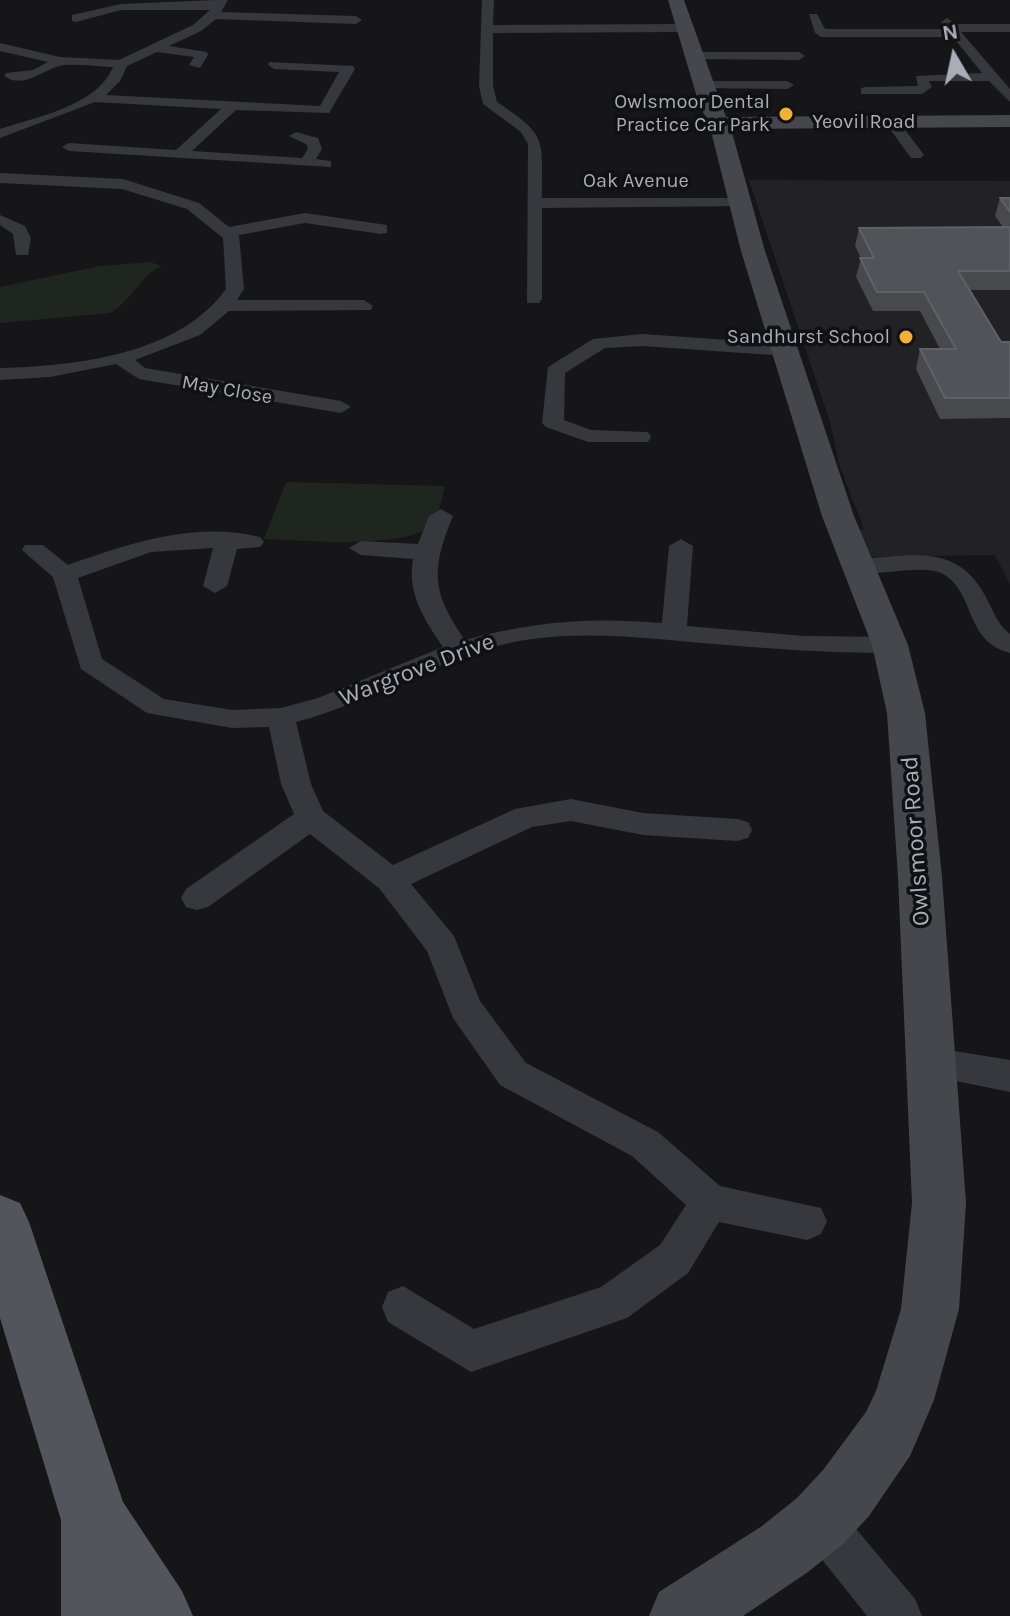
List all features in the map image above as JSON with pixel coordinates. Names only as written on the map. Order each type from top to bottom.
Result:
[{"type":"main road","points":[[0,1222],[95,1520],[157,1616]]},
{"type":"main road","points":[[95,1520],[97,1616]]},
{"type":"street","points":[[488,0],[486,86],[490,104],[527,129],[535,144],[533,299]]},
{"type":"street","name":"Owlsmoor Road","points":[[676,0],[838,516],[890,645],[906,713],[939,1203],[930,1309],[904,1400],[888,1434],[846,1493],[820,1521],[785,1549],[683,1616]]},
{"type":"street","points":[[76,18],[137,3],[356,20]]},
{"type":"street","points":[[353,38],[359,3]]},
{"type":"street","points":[[0,47],[60,61],[121,64],[197,28],[218,7]]},
{"type":"street","points":[[813,17],[821,33],[1010,28]]},
{"type":"street","points":[[487,29],[685,28]]},
{"type":"street","points":[[952,28],[991,69],[1010,98]]},
{"type":"street","points":[[153,47],[202,55],[195,65]]},
{"type":"street","points":[[694,56],[799,56]]},
{"type":"street","points":[[11,76],[36,74],[60,61]]},
{"type":"street","points":[[0,134],[90,98],[114,82],[121,64]]},
{"type":"street","points":[[90,98],[324,110],[348,69],[273,66]]},
{"type":"street","points":[[866,91],[922,90],[925,87],[921,79],[991,69]]},
{"type":"street","points":[[711,104],[788,85]]},
{"type":"street","name":"Yeovil Road","points":[[711,104],[892,122],[1010,121]]},
{"type":"street","points":[[179,155],[232,106]]},
{"type":"street","points":[[892,122],[916,155]]},
{"type":"street","points":[[296,136],[313,141],[315,149],[306,163]]},
{"type":"street","points":[[69,147],[326,164]]},
{"type":"street","points":[[0,194],[8,179],[134,187],[193,206],[231,236],[235,289],[210,320],[154,347],[91,365],[0,374]]},
{"type":"street","name":"Oak Avenue","points":[[533,203],[739,203]]},
{"type":"street","points":[[227,232],[305,218],[381,229]]},
{"type":"street","points":[[0,220],[18,226],[24,235],[22,251]]},
{"type":"street","points":[[224,305],[364,306]]},
{"type":"street","points":[[640,437],[588,436],[553,423],[555,371],[600,343],[642,340],[786,350]]},
{"type":"street","name":"May Close","points":[[119,357],[139,373],[341,407]]},
{"type":"street","points":[[441,516],[425,552],[428,607],[459,650]]},
{"type":"street","points":[[34,550],[65,574],[147,545],[240,541],[215,586]]},
{"type":"street","points":[[674,631],[681,546]]},
{"type":"street","points":[[361,548],[425,552]]},
{"type":"street","points":[[858,566],[936,563],[949,567],[968,581],[994,635],[1010,645]]},
{"type":"street","name":"Wargrove Drive","points":[[65,574],[90,663],[157,707],[232,719],[281,717],[327,705],[459,650],[523,632],[600,626],[804,644],[890,645]]},
{"type":"street","points":[[281,717],[296,784],[311,818],[390,880],[442,945],[465,1008],[513,1074],[645,1144],[710,1202],[807,1221]]},
{"type":"street","points":[[390,880],[526,817],[571,810],[643,824],[737,830]]},
{"type":"street","points":[[197,898],[311,818]]},
{"type":"street","points":[[930,1062],[1010,1076]]},
{"type":"street","points":[[403,1307],[471,1351],[612,1304],[674,1259],[710,1202]]},
{"type":"street","points":[[820,1521],[898,1616]]},
{"type":"shaded area","name":"Sandhurst School","points":[[749,180],[1010,181],[1010,585],[995,555],[867,557],[855,530],[864,529],[840,467],[830,422]]},
{"type":"shaded area","points":[[150,262],[162,266],[148,275],[110,313],[0,323],[0,287],[100,266]]},
{"type":"shaded area","points":[[286,482],[445,486],[434,522],[423,531],[405,537],[355,542],[264,539]]},
{"type":"building","points":[[1000,198],[1010,198],[1010,212]]},
{"type":"building","points":[[1010,227],[1010,271],[958,271],[1001,342],[1010,342],[1010,398],[945,398],[920,349],[956,349],[924,292],[877,292],[860,258],[874,258],[859,228]]},
{"type":"place","name":"Owlsmoor Dental Practice Car Park","points":[[786,114]]},
{"type":"place","name":"Sandhurst School","points":[[906,337]]}]
